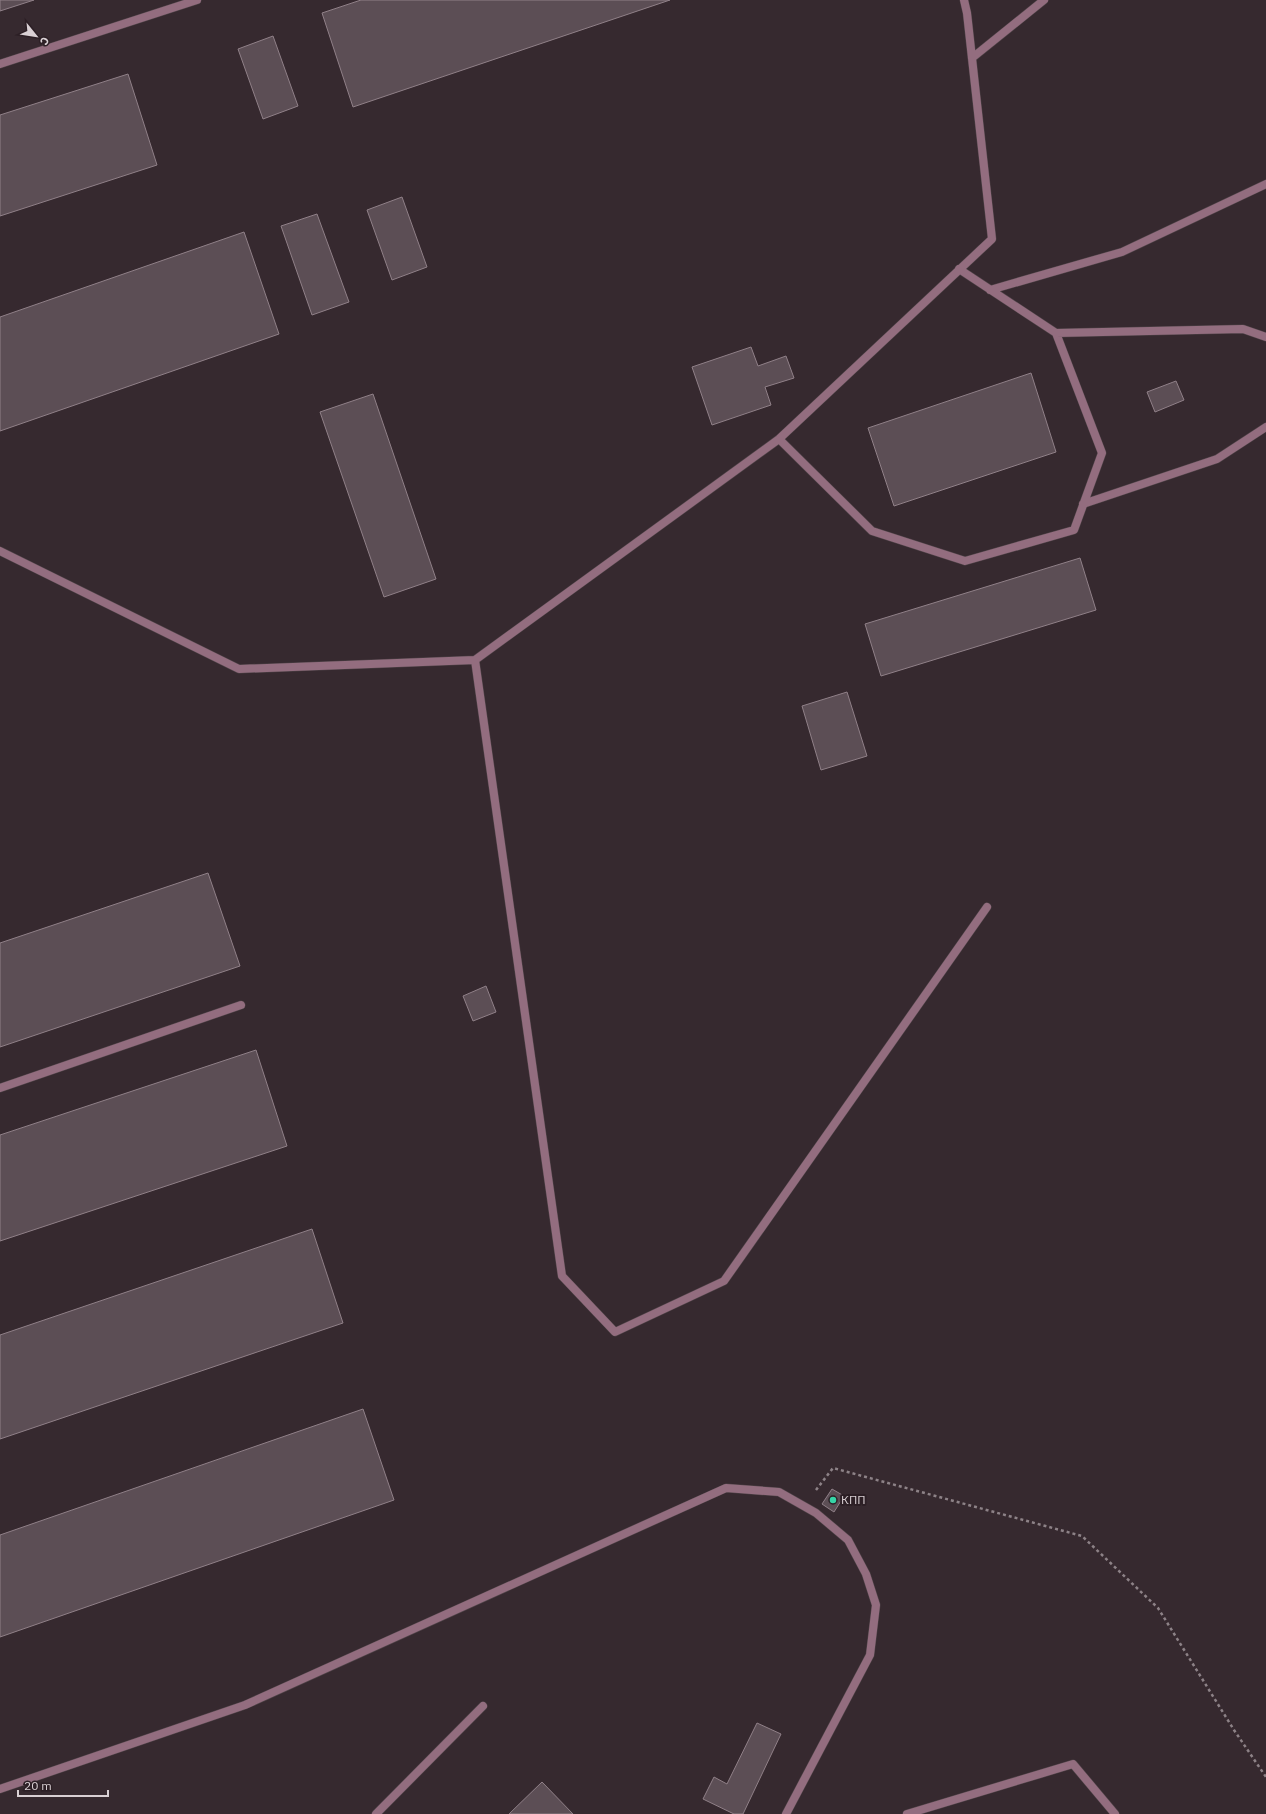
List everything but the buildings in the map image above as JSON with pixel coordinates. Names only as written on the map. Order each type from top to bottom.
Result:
[{"type":"lane","points":[[0,64],[196,0]]},
{"type":"lane","points":[[0,551],[239,669],[475,660],[779,439],[992,239],[967,13],[964,0]]},
{"type":"lane","points":[[972,58],[1044,0]]},
{"type":"lane","points":[[990,290],[1122,252],[1266,184]]},
{"type":"lane","points":[[959,269],[1056,333],[1243,329],[1266,337]]},
{"type":"lane","points":[[779,439],[872,531],[965,561],[1074,530],[1102,453],[1056,333]]},
{"type":"lane","points":[[1083,504],[1217,459],[1266,427]]},
{"type":"lane","points":[[475,660],[562,1276],[615,1332],[724,1281],[987,907]]},
{"type":"lane","points":[[0,1088],[242,1005]]},
{"type":"lane","points":[[0,1789],[246,1705],[726,1488],[779,1492],[816,1514],[848,1540],[866,1574],[876,1605],[870,1655],[786,1814]]},
{"type":"lane","points":[[376,1814],[483,1706]]},
{"type":"lane","points":[[907,1814],[1073,1764],[1115,1814]]},
{"type":"path","points":[[804,1507],[833,1468],[1082,1536],[1158,1608],[1234,1730],[1266,1777]]},
{"type":"place","name":"КПП","points":[[833,1500]]}]
